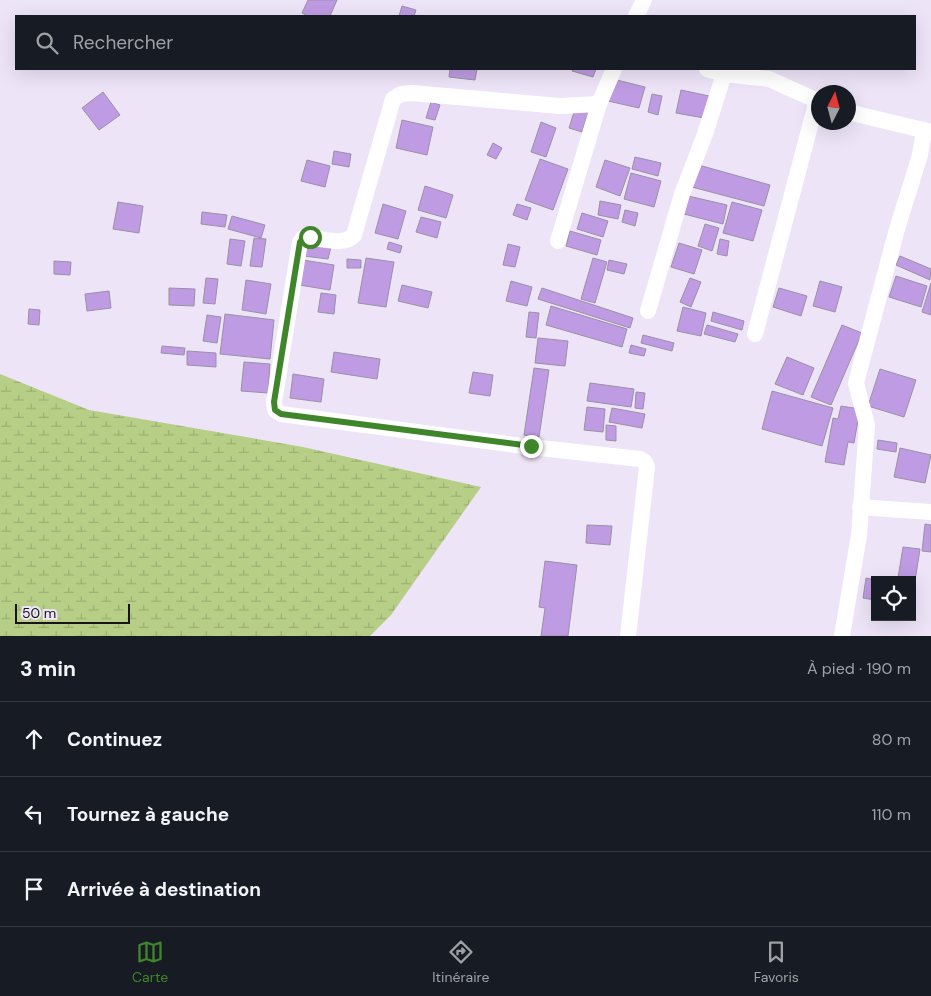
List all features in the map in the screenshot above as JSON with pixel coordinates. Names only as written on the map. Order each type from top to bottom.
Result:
[{"type":"street","points":[[636,15],[644,0]]},
{"type":"street","points":[[558,241],[599,104],[614,70]]},
{"type":"street","points":[[710,70],[724,74],[769,79],[811,97]]},
{"type":"street","points":[[648,311],[682,194],[705,134],[724,74]]},
{"type":"street","points":[[599,104],[560,106],[412,93],[401,94],[393,99],[354,235],[344,242],[310,237],[303,238],[300,242],[274,402],[275,410],[281,414],[640,459],[645,462],[628,636]]},
{"type":"street","points":[[842,636],[859,535],[867,425],[856,383],[897,229],[928,131],[856,114]]},
{"type":"street","points":[[755,334],[811,126]]},
{"type":"street","points":[[860,507],[931,512]]},
{"type":"green space","points":[[0,374],[89,410],[303,447],[481,487],[391,615],[370,636],[0,636]]},
{"type":"building","points":[[308,0],[337,0],[330,15],[306,15],[302,13]]},
{"type":"building","points":[[402,6],[416,10],[414,15],[399,15]]},
{"type":"building","points":[[450,70],[477,70],[475,80],[449,77]]},
{"type":"building","points":[[572,70],[596,70],[593,77]]},
{"type":"building","points":[[613,79],[645,87],[639,108],[608,101]]},
{"type":"building","points":[[681,90],[709,96],[704,118],[676,113]]},
{"type":"building","points":[[103,92],[120,115],[99,130],[82,108]]},
{"type":"building","points":[[652,94],[662,96],[658,115],[648,112]]},
{"type":"building","points":[[431,102],[440,105],[435,120],[426,118]]},
{"type":"building","points":[[575,109],[588,113],[582,132],[569,128]]},
{"type":"building","points":[[402,120],[433,127],[427,155],[396,148]]},
{"type":"building","points":[[541,122],[556,128],[546,157],[531,152]]},
{"type":"building","points":[[493,143],[502,148],[496,159],[487,155]]},
{"type":"building","points":[[334,151],[351,154],[349,167],[332,164]]},
{"type":"building","points":[[635,157],[661,163],[658,176],[632,169]]},
{"type":"building","points":[[540,159],[568,169],[553,210],[525,200]]},
{"type":"building","points":[[307,160],[330,166],[325,187],[301,181]]},
{"type":"building","points":[[605,160],[630,168],[620,196],[596,187]]},
{"type":"building","points":[[695,164],[770,185],[764,206],[688,186]]},
{"type":"building","points":[[631,173],[661,181],[654,207],[624,199]]},
{"type":"building","points":[[425,186],[453,195],[446,218],[418,210]]},
{"type":"building","points":[[684,195],[727,205],[723,224],[680,213]]},
{"type":"building","points":[[600,201],[621,205],[618,219],[598,215]]},
{"type":"building","points":[[118,202],[143,206],[139,233],[113,229]]},
{"type":"building","points":[[732,202],[762,210],[753,241],[723,233]]},
{"type":"building","points":[[383,204],[406,211],[398,239],[375,233]]},
{"type":"building","points":[[517,204],[531,208],[527,220],[513,215]]},
{"type":"building","points":[[625,210],[638,213],[635,226],[622,222]]},
{"type":"building","points":[[202,212],[227,215],[225,227],[201,224]]},
{"type":"building","points":[[582,213],[608,221],[603,237],[577,229]]},
{"type":"building","points":[[232,216],[265,225],[261,238],[228,229]]},
{"type":"building","points":[[421,217],[441,222],[437,238],[416,232]]},
{"type":"building","points":[[705,224],[719,228],[712,251],[698,246]]},
{"type":"building","points":[[570,231],[601,240],[597,255],[566,246]]},
{"type":"building","points":[[254,238],[266,239],[262,267],[250,266]]},
{"type":"building","points":[[230,239],[245,241],[241,266],[227,264]]},
{"type":"building","points":[[720,239],[729,241],[727,256],[717,254]]},
{"type":"building","points":[[389,242],[402,246],[400,253],[387,249]]},
{"type":"building","points":[[307,243],[331,247],[328,259],[304,256]]},
{"type":"building","points":[[679,243],[702,250],[694,274],[671,267]]},
{"type":"building","points":[[508,244],[520,247],[515,267],[503,265]]},
{"type":"building","points":[[900,256],[931,269],[930,280],[896,265]]},
{"type":"building","points":[[366,258],[394,262],[386,307],[358,303]]},
{"type":"building","points":[[593,258],[607,262],[595,303],[581,299]]},
{"type":"building","points":[[347,259],[361,260],[361,268],[347,268]]},
{"type":"building","points":[[303,260],[334,265],[330,290],[299,285]]},
{"type":"building","points":[[609,260],[627,264],[624,274],[607,270]]},
{"type":"building","points":[[54,261],[71,262],[70,275],[54,274]]},
{"type":"building","points":[[896,276],[927,286],[921,307],[889,297]]},
{"type":"building","points":[[206,278],[218,279],[215,304],[203,303]]},
{"type":"building","points":[[690,278],[701,282],[691,307],[680,302]]},
{"type":"building","points":[[246,280],[271,284],[266,314],[242,310]]},
{"type":"building","points":[[511,281],[532,287],[527,306],[506,301]]},
{"type":"building","points":[[820,281],[842,287],[835,312],[813,306]]},
{"type":"building","points":[[931,283],[931,315],[922,312]]},
{"type":"building","points":[[402,285],[432,292],[428,308],[398,301]]},
{"type":"building","points":[[169,288],[195,289],[194,306],[169,305]]},
{"type":"building","points":[[542,288],[633,318],[630,328],[538,299]]},
{"type":"building","points":[[779,288],[807,296],[801,316],[773,307]]},
{"type":"building","points":[[109,291],[111,308],[87,311],[85,294]]},
{"type":"building","points":[[321,293],[336,295],[334,314],[318,312]]},
{"type":"building","points":[[551,306],[627,329],[622,347],[546,325]]},
{"type":"building","points":[[683,307],[706,313],[701,336],[677,331]]},
{"type":"building","points":[[29,309],[40,310],[39,325],[28,324]]},
{"type":"building","points":[[529,312],[539,313],[536,338],[526,337]]},
{"type":"building","points":[[713,312],[744,321],[742,330],[711,321]]},
{"type":"building","points":[[225,314],[274,320],[270,359],[220,354]]},
{"type":"building","points":[[207,315],[221,317],[217,343],[203,341]]},
{"type":"building","points":[[707,325],[738,334],[735,342],[704,334]]},
{"type":"building","points":[[842,325],[862,333],[831,405],[811,397]]},
{"type":"building","points":[[643,335],[674,343],[672,351],[641,343]]},
{"type":"building","points":[[538,338],[568,341],[565,366],[535,363]]},
{"type":"building","points":[[631,345],[646,349],[644,356],[629,353]]},
{"type":"building","points":[[162,346],[185,348],[184,355],[161,353]]},
{"type":"building","points":[[187,351],[216,353],[216,367],[187,365]]},
{"type":"building","points":[[334,352],[380,359],[377,379],[331,372]]},
{"type":"building","points":[[787,357],[814,368],[803,395],[775,384]]},
{"type":"building","points":[[244,362],[270,364],[268,393],[241,391]]},
{"type":"building","points":[[534,368],[549,370],[539,437],[524,435]]},
{"type":"building","points":[[880,369],[916,380],[904,417],[868,406]]},
{"type":"building","points":[[473,372],[493,375],[490,396],[469,393]]},
{"type":"building","points":[[293,374],[324,379],[321,402],[290,398]]},
{"type":"building","points":[[590,383],[634,389],[631,407],[587,401]]},
{"type":"building","points":[[772,391],[833,408],[822,446],[762,429]]},
{"type":"building","points":[[636,392],[645,393],[643,409],[635,408]]},
{"type":"building","points":[[841,406],[860,409],[854,443],[848,442],[844,465],[825,462],[833,418],[838,419]]},
{"type":"building","points":[[587,407],[605,409],[603,432],[584,430]]},
{"type":"building","points":[[612,408],[645,414],[642,428],[609,422]]},
{"type":"building","points":[[606,425],[616,426],[616,441],[606,440]]},
{"type":"building","points":[[878,440],[897,443],[896,452],[877,449]]},
{"type":"building","points":[[900,448],[931,455],[925,483],[894,477]]},
{"type":"building","points":[[925,524],[931,525],[931,552],[922,551]]},
{"type":"building","points":[[587,525],[612,526],[610,545],[586,543]]},
{"type":"building","points":[[903,547],[920,549],[916,576],[898,576]]},
{"type":"building","points":[[545,561],[577,565],[568,636],[541,636],[545,608],[539,607]]},
{"type":"building","points":[[866,578],[871,579],[871,599],[863,598]]},
{"type":"route","points":[[310,237],[303,238],[300,242],[274,402],[275,410],[281,414],[531,446]]}]
